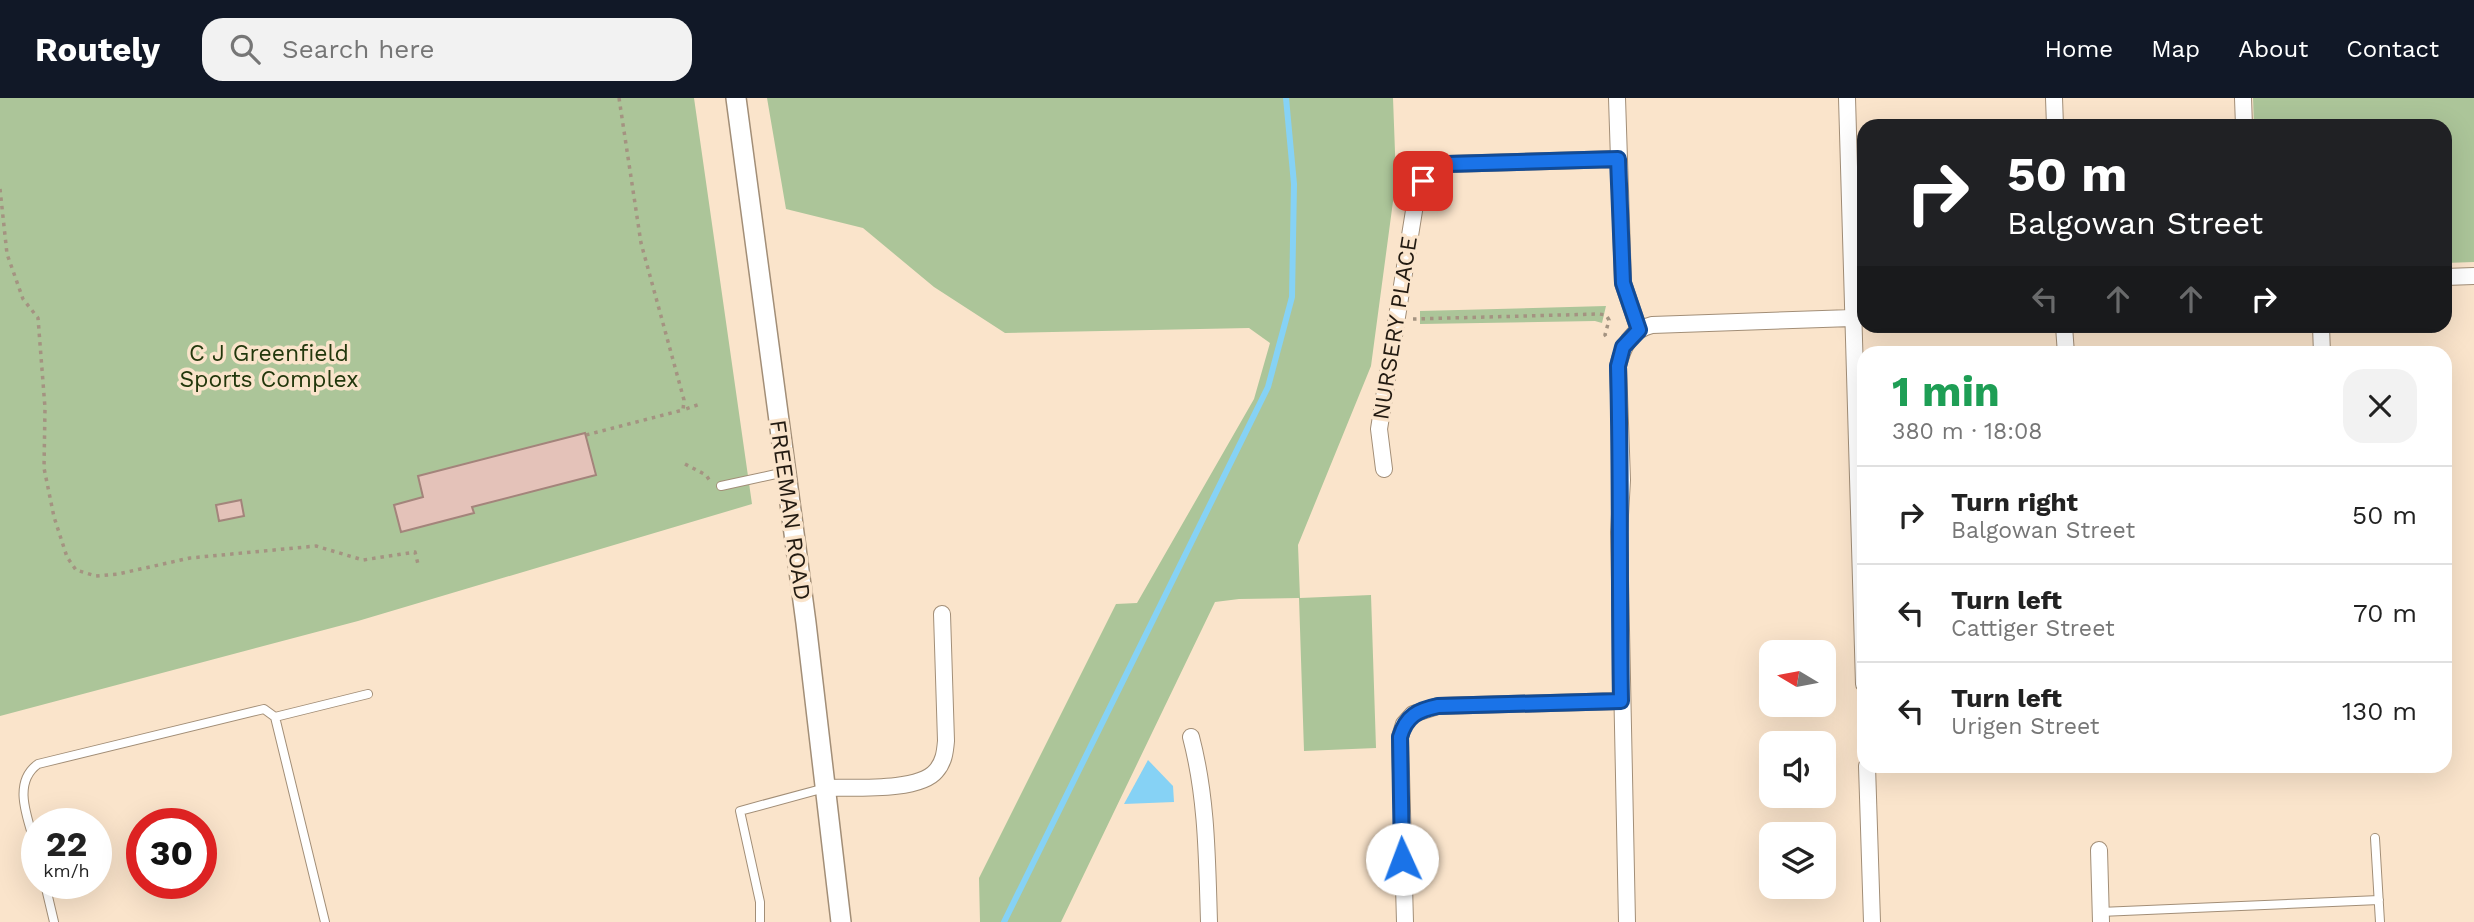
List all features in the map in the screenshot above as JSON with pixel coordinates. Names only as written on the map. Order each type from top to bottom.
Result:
[{"type":"street","name":"FREEMAN ROAD","points":[[736,98],[841,922]]},
{"type":"street","points":[[1617,98],[1623,283],[1639,330]]},
{"type":"street","points":[[1847,98],[1857,470]]},
{"type":"street","points":[[2053,98],[2054,119]]},
{"type":"street","points":[[2243,98],[2244,119]]},
{"type":"street","name":"NURSERY PLACE","points":[[1384,469],[1379,429],[1417,192],[1430,174],[1447,164],[1618,159]]},
{"type":"street","points":[[2452,277],[2474,276]]},
{"type":"street","points":[[1627,922],[1619,532],[1622,480],[1618,366],[1623,347],[1639,330],[1674,324],[1852,318]]},
{"type":"street","points":[[825,788],[920,782],[936,773],[944,757],[946,741],[942,614]]},
{"type":"street","points":[[1405,922],[1399,752],[1404,724],[1413,714],[1438,706],[1621,701]]},
{"type":"street","points":[[1191,737],[1202,776],[1209,922]]},
{"type":"street","points":[[1867,773],[1872,922]]},
{"type":"street","points":[[2099,850],[2101,917]]},
{"type":"lane","points":[[721,486],[785,472]]},
{"type":"lane","points":[[275,717],[368,694]]},
{"type":"lane","points":[[27,808],[23,788],[28,773],[38,764],[264,709],[275,717],[325,922]]},
{"type":"lane","points":[[760,922],[760,902],[740,811],[825,788]]},
{"type":"lane","points":[[2375,838],[2380,922]]},
{"type":"lane","points":[[49,899],[54,922]]},
{"type":"lane","points":[[2101,917],[2379,900]]},
{"type":"path","points":[[620,98],[641,243],[684,400],[683,410]]},
{"type":"path","points":[[0,189],[7,254],[23,299],[38,318],[45,408],[44,468],[57,527],[67,557],[76,570],[96,576],[118,574],[190,558],[316,546],[363,560],[415,552],[418,564]]},
{"type":"path","points":[[1398,319],[1599,314],[1606,315],[1609,320],[1605,335],[1623,347]]},
{"type":"path","points":[[586,435],[700,404]]},
{"type":"path","points":[[685,464],[706,475],[714,488],[721,486]]},
{"type":"green space","name":"C J Greenfield Sports Complex","points":[[0,98],[694,98],[752,504],[358,621],[0,716]]},
{"type":"green space","points":[[767,98],[1393,98],[1396,179],[1371,366],[1298,545],[1300,598],[1371,595],[1376,748],[1304,751],[1299,598],[1215,602],[1061,922],[980,922],[979,878],[1116,604],[1137,603],[1254,399],[1270,343],[1249,328],[1005,333],[934,287],[863,228],[786,209]]},
{"type":"green space","points":[[2253,98],[2474,98],[2474,262],[2452,263],[2452,119],[2254,119]]},
{"type":"green space","points":[[1606,306],[1602,323],[1420,324],[1420,311]]},
{"type":"water","points":[[1148,760],[1173,786],[1174,802],[1124,804]]},
{"type":"building","points":[[585,433],[596,475],[472,507],[474,513],[401,532],[394,505],[423,497],[418,476]]},
{"type":"building","points":[[241,500],[244,516],[219,521],[216,505]]},
{"type":"waterway","points":[[1004,922],[1268,387],[1292,297],[1294,184],[1286,98]]},
{"type":"route","points":[[1402,859],[1400,737],[1404,724],[1413,714],[1438,706],[1621,701],[1619,532],[1622,480],[1618,366],[1623,347],[1639,330],[1627,302],[1623,283],[1618,159],[1447,164],[1423,181]]}]
